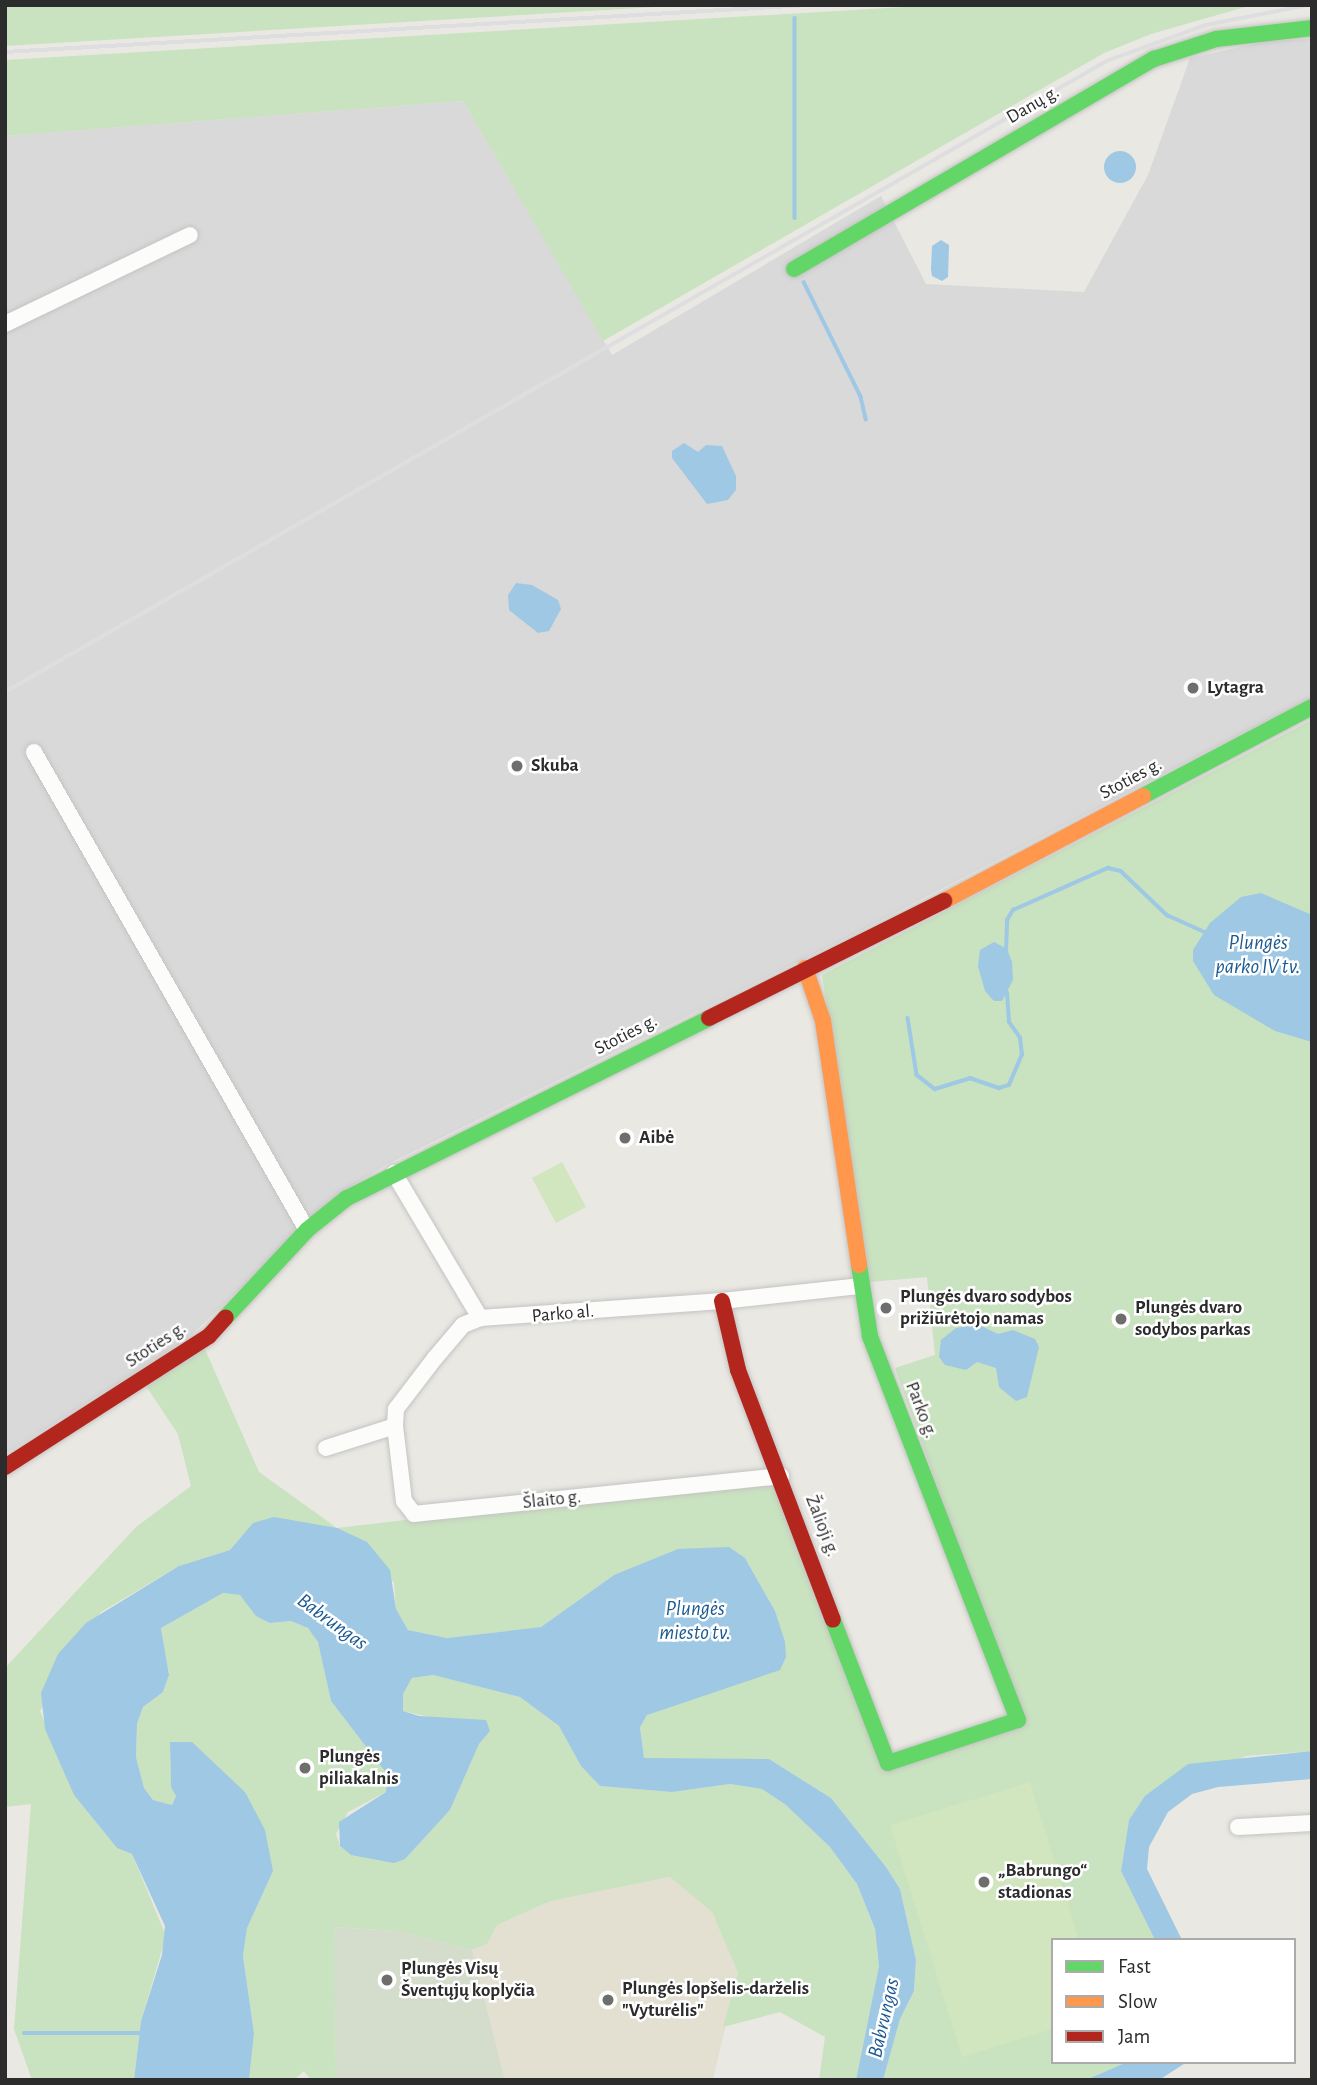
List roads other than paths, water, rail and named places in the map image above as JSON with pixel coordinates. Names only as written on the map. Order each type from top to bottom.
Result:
[{"type":"street","name":"Danų g.","points":[[794,269],[1154,59],[1216,39],[1312,28]]},
{"type":"street","points":[[5,324],[190,235]]},
{"type":"street","name":"Stoties g.","points":[[5,1467],[209,1336],[307,1230],[347,1198],[956,895],[1312,707]]},
{"type":"street","points":[[34,752],[307,1230]]},
{"type":"street","name":"Parko g.","points":[[805,968],[822,1021],[870,1336],[1018,1720],[888,1763]]},
{"type":"street","points":[[326,1448],[395,1426],[396,1409],[435,1358],[463,1325],[480,1318],[394,1173]]},
{"type":"street","name":"Parko al.","points":[[480,1318],[722,1301],[861,1286]]},
{"type":"street","name":"Žalioji g.","points":[[722,1301],[738,1370],[781,1476],[888,1763]]},
{"type":"street","name":"Šlaito g.","points":[[395,1426],[404,1501],[414,1514],[781,1476]]},
{"type":"street","points":[[1238,1827],[1312,1823]]},
{"type":"water","points":[[1120,151],[1131,156],[1136,167],[1131,178],[1120,183],[1109,178],[1104,167],[1109,156]]},
{"type":"water","points":[[941,240],[949,245],[948,277],[942,281],[932,276],[931,269],[932,246]]},
{"type":"water","points":[[684,443],[698,452],[706,445],[722,446],[736,476],[736,490],[728,500],[707,504],[672,458],[672,451]]},
{"type":"water","points":[[516,583],[532,585],[558,600],[561,609],[549,631],[538,633],[509,610],[508,595]]},
{"type":"water","name":"Plungės parko IV tv.","points":[[1261,893],[1312,915],[1312,1042],[1275,1031],[1214,995],[1193,961],[1193,950],[1210,923],[1241,897]]},
{"type":"water","points":[[994,942],[1007,949],[1012,962],[1013,980],[1002,1001],[994,1001],[985,991],[978,966],[980,950]]},
{"type":"water","points":[[979,1325],[998,1334],[1013,1330],[1035,1339],[1039,1347],[1027,1397],[1016,1401],[999,1387],[996,1368],[977,1362],[966,1370],[945,1365],[939,1357],[941,1340],[956,1328]]},
{"type":"water","name":"Plungės miesto tv.","points":[[274,1517],[337,1528],[367,1542],[390,1570],[396,1609],[408,1630],[447,1638],[541,1627],[614,1575],[678,1549],[729,1547],[745,1558],[775,1611],[785,1642],[786,1657],[780,1670],[647,1715],[640,1727],[644,1758],[769,1759],[831,1798],[886,1867],[900,1889],[916,1960],[914,1991],[900,2019],[883,2080],[856,2080],[879,1966],[875,1929],[857,1884],[830,1847],[786,1805],[762,1789],[730,1784],[672,1792],[600,1786],[581,1766],[559,1726],[520,1697],[433,1675],[412,1678],[403,1694],[403,1711],[419,1716],[486,1720],[490,1731],[479,1744],[450,1810],[405,1859],[394,1863],[351,1855],[340,1846],[339,1822],[386,1792],[387,1774],[331,1701],[318,1642],[308,1628],[291,1621],[270,1623],[256,1616],[240,1595],[223,1593],[161,1628],[169,1675],[163,1692],[143,1707],[137,1724],[136,1757],[144,1788],[153,1800],[172,1805],[176,1796],[171,1787],[170,1742],[192,1742],[245,1792],[265,1830],[273,1871],[247,1928],[243,1956],[254,2033],[249,2080],[134,2080],[141,2021],[162,1955],[165,1926],[132,1854],[117,1848],[74,1795],[45,1729],[41,1693],[58,1654],[86,1623],[179,1566],[230,1550],[253,1523]]},
{"type":"water","points":[[1312,1751],[1312,1779],[1218,1787],[1192,1794],[1168,1812],[1149,1847],[1147,1869],[1181,1938],[1154,1938],[1121,1871],[1129,1820],[1145,1796],[1188,1764]]},
{"type":"water","points":[[1122,2064],[1184,2064],[1159,2080],[1086,2080]]},
{"type":"waterway","points":[[795,18],[795,218]]},
{"type":"waterway","points":[[804,282],[861,397],[866,419]]},
{"type":"waterway","points":[[1006,952],[1007,920],[1013,910],[1108,868],[1121,871],[1167,915],[1207,933]]},
{"type":"waterway","points":[[908,1018],[917,1075],[935,1089],[970,1078],[999,1088],[1009,1085],[1022,1055],[1020,1038],[1009,1022],[1007,993]]},
{"type":"waterway","points":[[24,2033],[144,2033]]},
{"type":"railway","points":[[5,52],[808,5]]},
{"type":"railway","points":[[5,692],[1107,61],[1206,25],[1308,5]]},
{"type":"place","name":"Lytagra","points":[[1193,688]]},
{"type":"place","name":"Skuba","points":[[517,766]]},
{"type":"place","name":"Aibė","points":[[625,1138]]},
{"type":"place","name":"Plungės dvaro sodybos prižiūrėtojo namas","points":[[886,1308]]},
{"type":"place","name":"Plungės dvaro sodybos parkas","points":[[1121,1319]]},
{"type":"place","name":"Plungės piliakalnis","points":[[305,1768]]},
{"type":"place","name":"„Babrungo“ stadionas","points":[[984,1882]]},
{"type":"place","name":"Plungės Visų Šventųjų koplyčia","points":[[387,1980]]},
{"type":"place","name":"Plungės lopšelis-darželis \"Vyturėlis\"","points":[[608,2000]]},
{"type":"water label","name":"Babrungas","points":[[332,1622]]},
{"type":"water label","name":"Babrungas","points":[[884,2018]]}]
